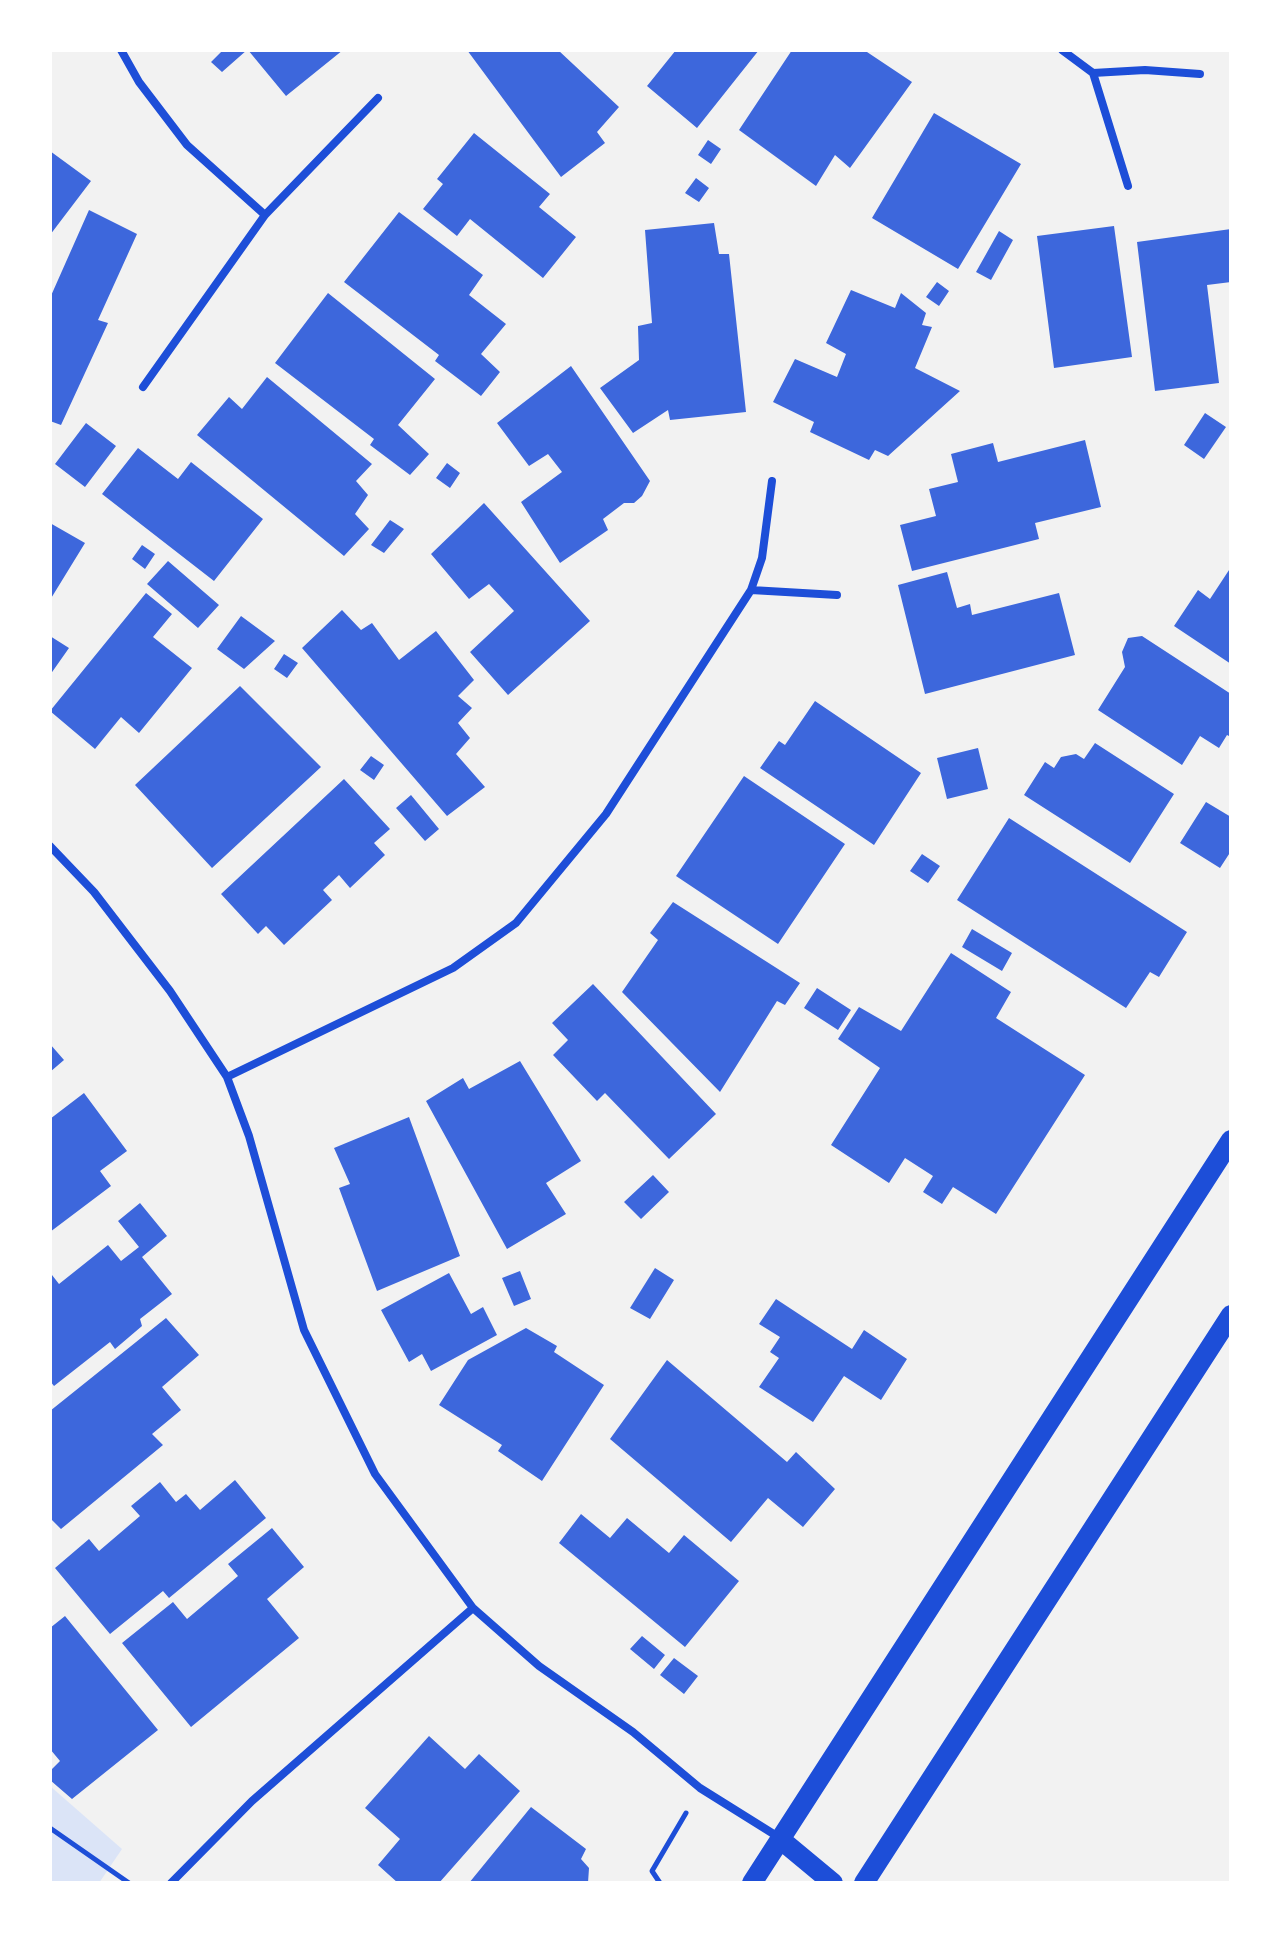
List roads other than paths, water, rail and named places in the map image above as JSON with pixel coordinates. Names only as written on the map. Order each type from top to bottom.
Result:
[{"type":"main road","points":[[752,1883],[1231,1140]]},
{"type":"main road","points":[[864,1883],[1231,1315]]},
{"type":"main road","points":[[780,1839],[833,1883]]},
{"type":"street","points":[[121,50],[139,82],[187,145],[265,215]]},
{"type":"street","points":[[1062,50],[1093,73],[1128,186]]},
{"type":"street","points":[[1093,73],[1145,70],[1200,74]]},
{"type":"street","points":[[143,387],[265,215],[378,98]]},
{"type":"street","points":[[227,1077],[453,968],[516,923],[606,814],[751,590],[762,558],[772,481]]},
{"type":"street","points":[[751,590],[837,595]]},
{"type":"street","points":[[50,846],[94,892],[151,967],[227,1077],[249,1136],[304,1330],[375,1474],[473,1608],[539,1666],[633,1732],[700,1788],[780,1839]]},
{"type":"street","points":[[171,1883],[180,1870],[252,1801],[473,1608]]}]
